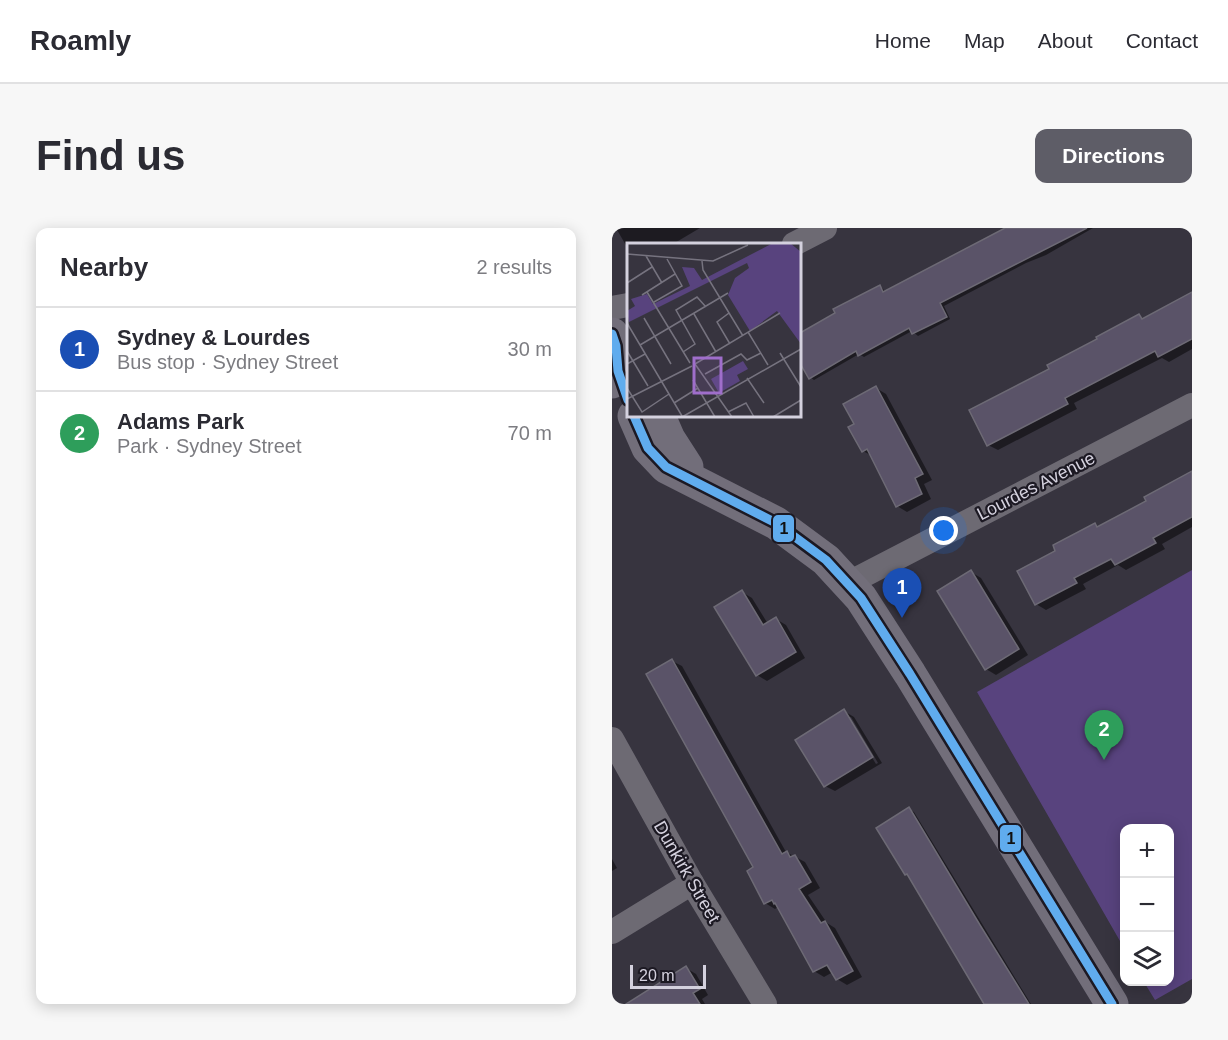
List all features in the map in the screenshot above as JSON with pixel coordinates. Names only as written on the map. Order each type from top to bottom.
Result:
[{"type":"street","points":[[796,243],[825,228]]},
{"type":"street","points":[[612,308],[627,305]]},
{"type":"street","points":[[618,359],[627,396]]},
{"type":"street","name":"Lourdes Avenue","points":[[847,584],[1192,405]]},
{"type":"street","points":[[634,417],[648,448],[666,467],[776,523],[826,560],[861,598],[891,643],[1112,1004]]},
{"type":"street","points":[[659,417],[669,439],[687,464],[690,481]]},
{"type":"street","name":"Dunkirk Street","points":[[612,739],[692,883],[765,1004]]},
{"type":"street","points":[[612,932],[692,883]]},
{"type":"shaded area","points":[[1192,570],[1192,979],[1155,1000],[1146,986],[1174,986],[1174,824],[1120,824],[1120,941],[977,692]]},
{"type":"building","points":[[1005,228],[1087,228],[940,303],[947,317],[912,334],[909,328],[858,356],[856,351],[809,379],[801,365],[801,332],[835,313],[833,309],[880,285],[883,292]]},
{"type":"building","points":[[1192,292],[1192,339],[1158,357],[1155,351],[1065,398],[1068,404],[987,446],[969,410],[1049,369],[1047,365],[1139,314],[1142,319]]},
{"type":"building","points":[[876,386],[923,474],[915,478],[922,494],[896,507],[867,449],[862,452],[848,427],[854,424],[843,404]]},
{"type":"building","points":[[1192,471],[1192,517],[1153,538],[1156,543],[1115,565],[1111,559],[1074,578],[1077,583],[1035,605],[1017,571],[1055,551],[1053,545],[1095,523],[1097,527],[1146,501],[1144,497]]},
{"type":"building","points":[[971,570],[1019,649],[985,670],[937,591]]},
{"type":"building","points":[[742,590],[763,625],[776,617],[796,652],[756,676],[714,607]]},
{"type":"building","points":[[672,659],[782,854],[787,851],[790,857],[795,855],[811,882],[799,889],[821,923],[825,921],[853,971],[836,980],[827,965],[813,972],[775,903],[772,900],[764,904],[747,871],[753,867],[646,674]]},
{"type":"building","points":[[844,709],[873,757],[824,787],[795,740]]},
{"type":"building","points":[[909,807],[1029,1004],[984,1004],[907,874],[905,875],[876,828]]},
{"type":"building","points":[[686,966],[700,989],[693,993],[700,1004],[626,1004]]},
{"type":"transit line","name":"1","points":[[612,334],[616,346],[618,371],[627,397]]},
{"type":"transit line","name":"1","points":[[634,417],[648,448],[666,467],[776,523],[826,560],[861,598],[1112,1004]]},
{"type":"place","name":"Sydney & Lourdes","points":[[902,618]]},
{"type":"place","name":"Adams Park","points":[[1104,760]]}]
